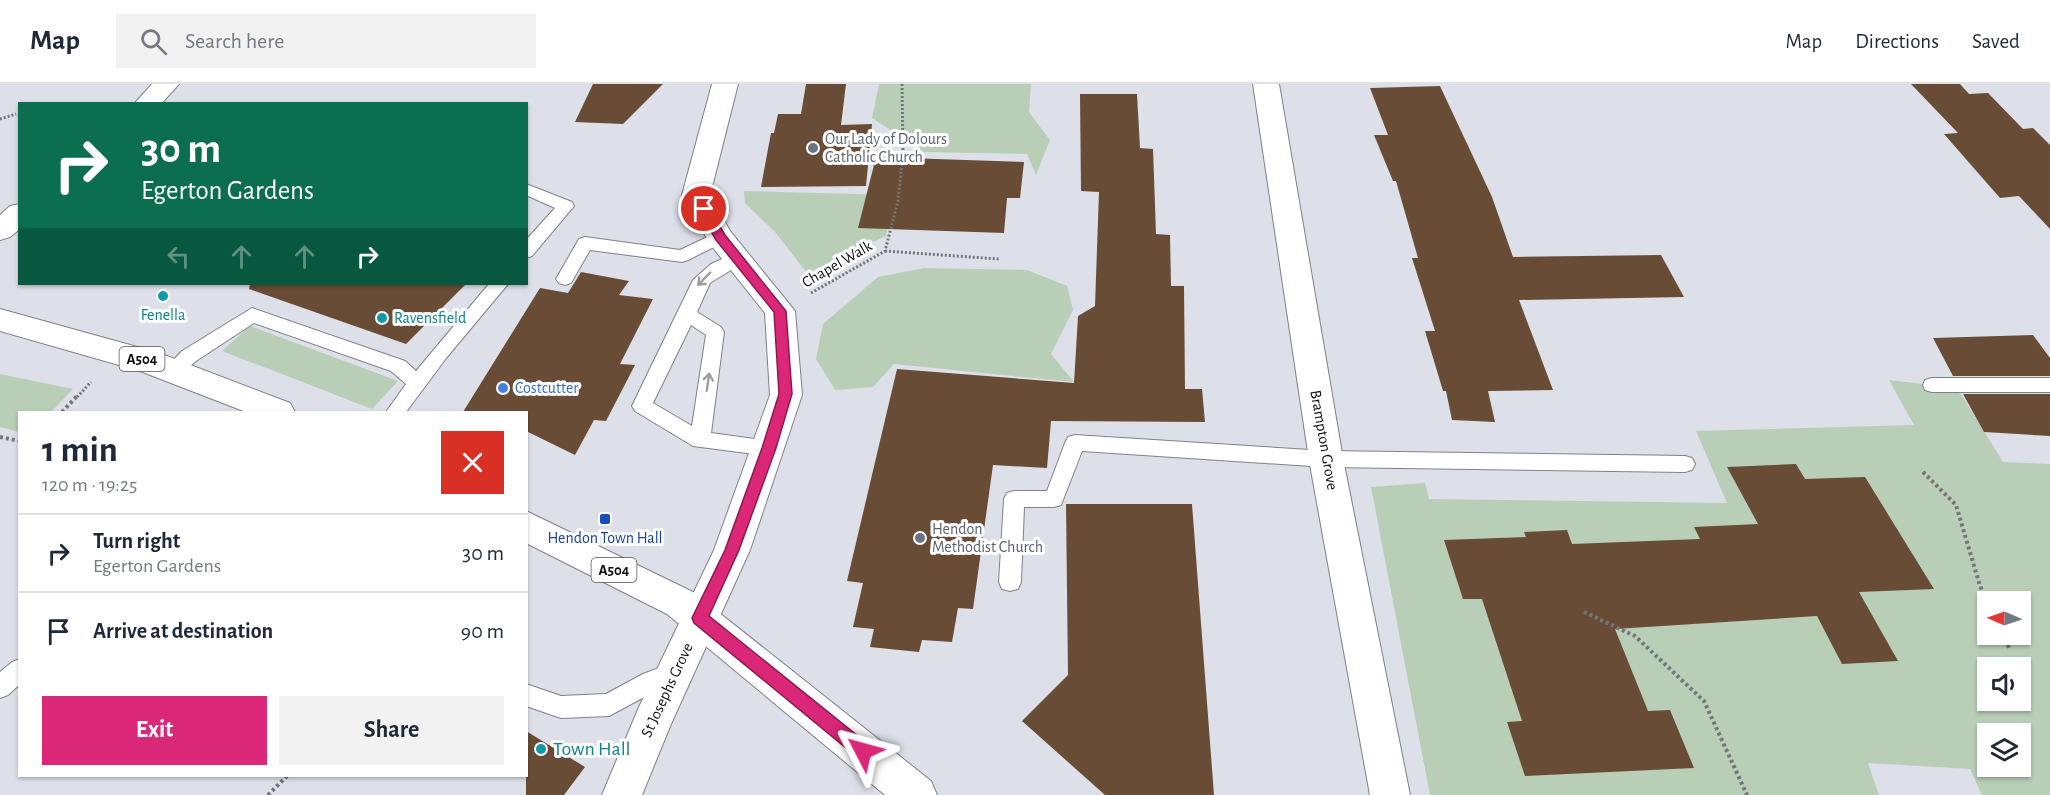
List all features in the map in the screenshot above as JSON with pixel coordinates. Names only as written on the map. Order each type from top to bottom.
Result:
[{"type":"street","points":[[148,102],[166,84]]},
{"type":"street","points":[[724,84],[696,195],[729,248],[780,311]]},
{"type":"street","name":"Brampton Grove","points":[[1266,84],[1326,459],[1390,795]]},
{"type":"street","points":[[0,230],[18,215]]},
{"type":"street","name":"St Josephs Grove","points":[[622,795],[675,672],[732,550],[769,448],[786,394],[780,311]]},
{"type":"street","name":"A504","points":[[0,320],[148,361],[261,409]]},
{"type":"street","name":"A504","points":[[530,535],[680,603],[917,795]]},
{"type":"lane","points":[[528,190],[566,206],[528,250]]},
{"type":"lane","points":[[566,279],[585,243],[682,256],[729,248]]},
{"type":"lane","points":[[729,248],[695,288],[687,314],[642,406],[700,440],[769,448]]},
{"type":"lane","points":[[397,411],[441,352],[499,285]]},
{"type":"lane","points":[[687,314],[715,332],[700,440]]},
{"type":"lane","points":[[173,370],[189,356],[252,315],[398,366],[417,384]]},
{"type":"lane","points":[[1932,385],[2050,386]]},
{"type":"lane","points":[[1010,582],[1014,499],[1054,500],[1075,443],[1326,459],[1685,464]]},
{"type":"lane","points":[[0,687],[18,671]]},
{"type":"lane","points":[[528,696],[561,707],[609,705],[651,681],[675,672]]},
{"type":"path","name":"Chapel Walk","points":[[780,311],[885,251],[898,201],[903,153],[902,84]]},
{"type":"path","points":[[0,119],[16,114]]},
{"type":"path","points":[[885,251],[999,259]]},
{"type":"path","points":[[0,437],[18,441]]},
{"type":"path","points":[[1923,472],[1956,505],[1982,591]]},
{"type":"path","points":[[1584,612],[1635,636],[1704,701],[1747,795]]},
{"type":"path","points":[[268,795],[286,777]]},
{"type":"green space","points":[[879,84],[1031,84],[1029,112],[1050,140],[1036,175],[1027,154],[924,152],[872,118]]},
{"type":"green space","points":[[744,191],[893,195],[886,236],[807,273],[776,233],[745,203]]},
{"type":"green space","points":[[924,268],[1027,270],[1067,286],[1073,310],[1051,354],[1074,382],[894,364],[873,387],[835,390],[816,359],[823,324],[878,277]]},
{"type":"green space","points":[[250,326],[398,381],[372,409],[222,351]]},
{"type":"green space","points":[[0,374],[73,389],[52,411],[18,411],[18,432],[0,427]]},
{"type":"green space","points":[[1889,380],[1932,385],[1961,394],[2003,462],[2050,464],[2050,795],[1982,795],[1970,769],[1868,763],[1879,795],[1430,795],[1371,487],[1425,483],[1429,499],[1727,503],[1696,431],[1914,425]]},
{"type":"building","points":[[593,84],[663,84],[623,124],[575,122]]},
{"type":"building","name":"Our Lady of Dolours Catholic Church","points":[[806,84],[846,84],[841,125],[872,124],[866,186],[761,187],[771,133],[774,133],[778,114],[801,114]]},
{"type":"building","points":[[1911,84],[1960,84],[1969,94],[1988,93],[2023,129],[2033,128],[2050,145],[2050,229],[2019,196],[2000,198],[1944,134],[1958,133]]},
{"type":"building","points":[[1440,86],[1492,197],[1513,257],[1661,255],[1684,297],[1519,300],[1553,390],[1488,391],[1495,422],[1452,420],[1446,391],[1443,391],[1425,331],[1435,331],[1412,258],[1418,258],[1396,181],[1393,181],[1374,135],[1388,135],[1370,88]]},
{"type":"building","points":[[1080,94],[1137,94],[1140,148],[1153,149],[1156,234],[1170,235],[1171,286],[1184,286],[1185,389],[1202,389],[1205,422],[1051,421],[1047,468],[993,465],[973,609],[958,608],[952,642],[922,640],[919,652],[870,647],[874,629],[853,627],[863,583],[847,581],[897,369],[1074,383],[1078,316],[1095,306],[1099,192],[1081,191]]},
{"type":"building","points":[[876,157],[1024,162],[1020,198],[1007,198],[1004,233],[858,228]]},
{"type":"building","points":[[581,272],[629,281],[619,295],[653,299],[620,364],[635,365],[606,421],[594,420],[575,455],[528,432],[528,411],[464,411],[540,288],[568,293]]},
{"type":"building","name":"Ravensfield","points":[[250,285],[465,285],[406,344],[249,289]]},
{"type":"building","points":[[2033,335],[2050,358],[2050,376],[1953,376],[1933,338]]},
{"type":"building","points":[[1963,394],[2050,394],[2050,436],[1984,432]]},
{"type":"building","points":[[1796,464],[1805,479],[1865,477],[1934,589],[1859,592],[1898,661],[1842,664],[1817,616],[1615,629],[1648,711],[1670,710],[1694,768],[1525,776],[1507,722],[1522,721],[1482,599],[1463,599],[1444,540],[1526,537],[1524,532],[1567,530],[1572,544],[1700,539],[1694,527],[1758,524],[1727,467]]},
{"type":"building","points":[[1066,504],[1192,504],[1214,795],[1105,795],[1022,721],[1068,675]]},
{"type":"building","points":[[528,732],[585,767],[564,795],[526,795]]},
{"type":"place","name":"Our Lady of Dolours Catholic Church","points":[[813,148]]},
{"type":"place","name":"Fenella","points":[[163,296]]},
{"type":"place","name":"Ravensfield","points":[[382,318]]},
{"type":"place","name":"Costcutter","points":[[503,388]]},
{"type":"place","name":"Hendon Town Hall","points":[[605,519]]},
{"type":"place","name":"Hendon Methodist Church","points":[[920,538]]},
{"type":"place","name":"Town Hall","points":[[541,749]]},
{"type":"route","points":[[704,209],[720,237],[780,311],[786,394],[732,550],[700,618],[863,751]]}]
